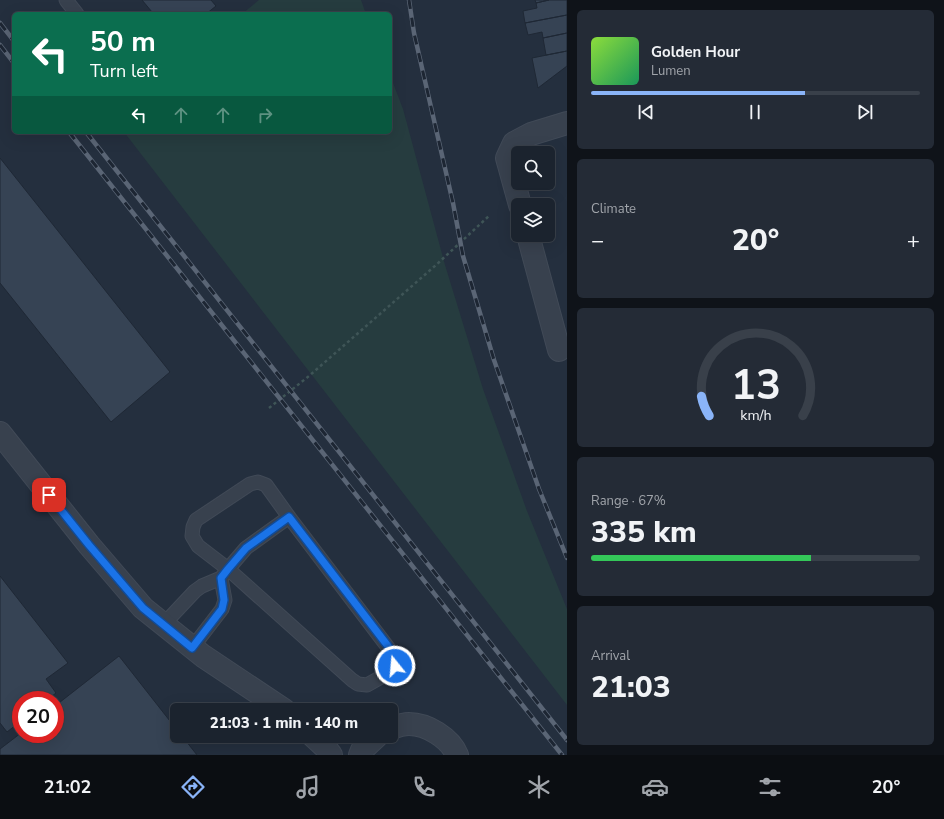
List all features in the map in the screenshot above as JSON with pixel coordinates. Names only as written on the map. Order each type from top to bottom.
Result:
[{"type":"street","points":[[518,198],[507,158],[514,144],[531,134],[567,123]]},
{"type":"street","points":[[530,242],[559,350]]},
{"type":"street","points":[[0,433],[89,545],[143,608],[202,656],[273,703]]},
{"type":"street","points":[[398,726],[411,724],[430,729],[442,736],[455,750],[457,755]]},
{"type":"street","points":[[321,743],[331,755]]},
{"type":"street","points":[[360,755],[362,750],[370,743]]},
{"type":"lane","points":[[66,0],[75,12]]},
{"type":"lane","points":[[258,482],[266,485],[289,517],[394,654],[397,661],[390,672],[367,685],[358,684],[352,680],[225,573],[198,546],[192,536],[193,527],[196,520],[250,484],[258,482]]},
{"type":"lane","points":[[164,625],[195,591],[225,573],[246,548],[289,517]]},
{"type":"lane","points":[[192,648],[222,609],[224,600],[225,573]]},
{"type":"path","points":[[269,408],[315,371],[436,265],[490,215]]},
{"type":"green space","points":[[259,0],[361,0],[365,12],[244,12]]},
{"type":"green space","points":[[392,80],[403,109],[445,265],[483,389],[527,511],[567,609],[567,705],[126,134],[392,134]]},
{"type":"building","points":[[142,0],[211,0],[216,6],[208,12],[152,12]]},
{"type":"building","points":[[535,0],[549,0],[536,3]]},
{"type":"building","points":[[549,0],[567,0],[567,15],[525,23],[523,11],[537,8],[536,3]]},
{"type":"building","points":[[567,15],[567,33],[543,38],[542,32],[528,35],[525,23]]},
{"type":"building","points":[[567,33],[567,51],[546,55],[543,38]]},
{"type":"building","points":[[567,51],[567,66],[538,88],[532,58]]},
{"type":"building","points":[[0,158],[170,372],[111,422],[0,283]]},
{"type":"building","points":[[0,576],[68,663],[46,679],[55,691],[12,691],[12,728],[7,732],[0,723]]},
{"type":"building","points":[[119,656],[170,721],[170,743],[188,743],[197,755],[0,755],[0,749],[12,740],[12,743],[64,743],[64,699]]},
{"type":"railway","points":[[409,0],[414,33],[453,203],[463,256],[494,360],[539,489],[567,558]]},
{"type":"railway","points":[[0,23],[12,38]]},
{"type":"railway","points":[[0,45],[12,60]]},
{"type":"railway","points":[[71,134],[562,755]]},
{"type":"railway","points":[[88,134],[567,740]]},
{"type":"route","points":[[49,495],[89,545],[143,608],[192,648],[222,609],[224,600],[221,578],[246,548],[289,517],[394,654],[397,661],[395,666]]}]
